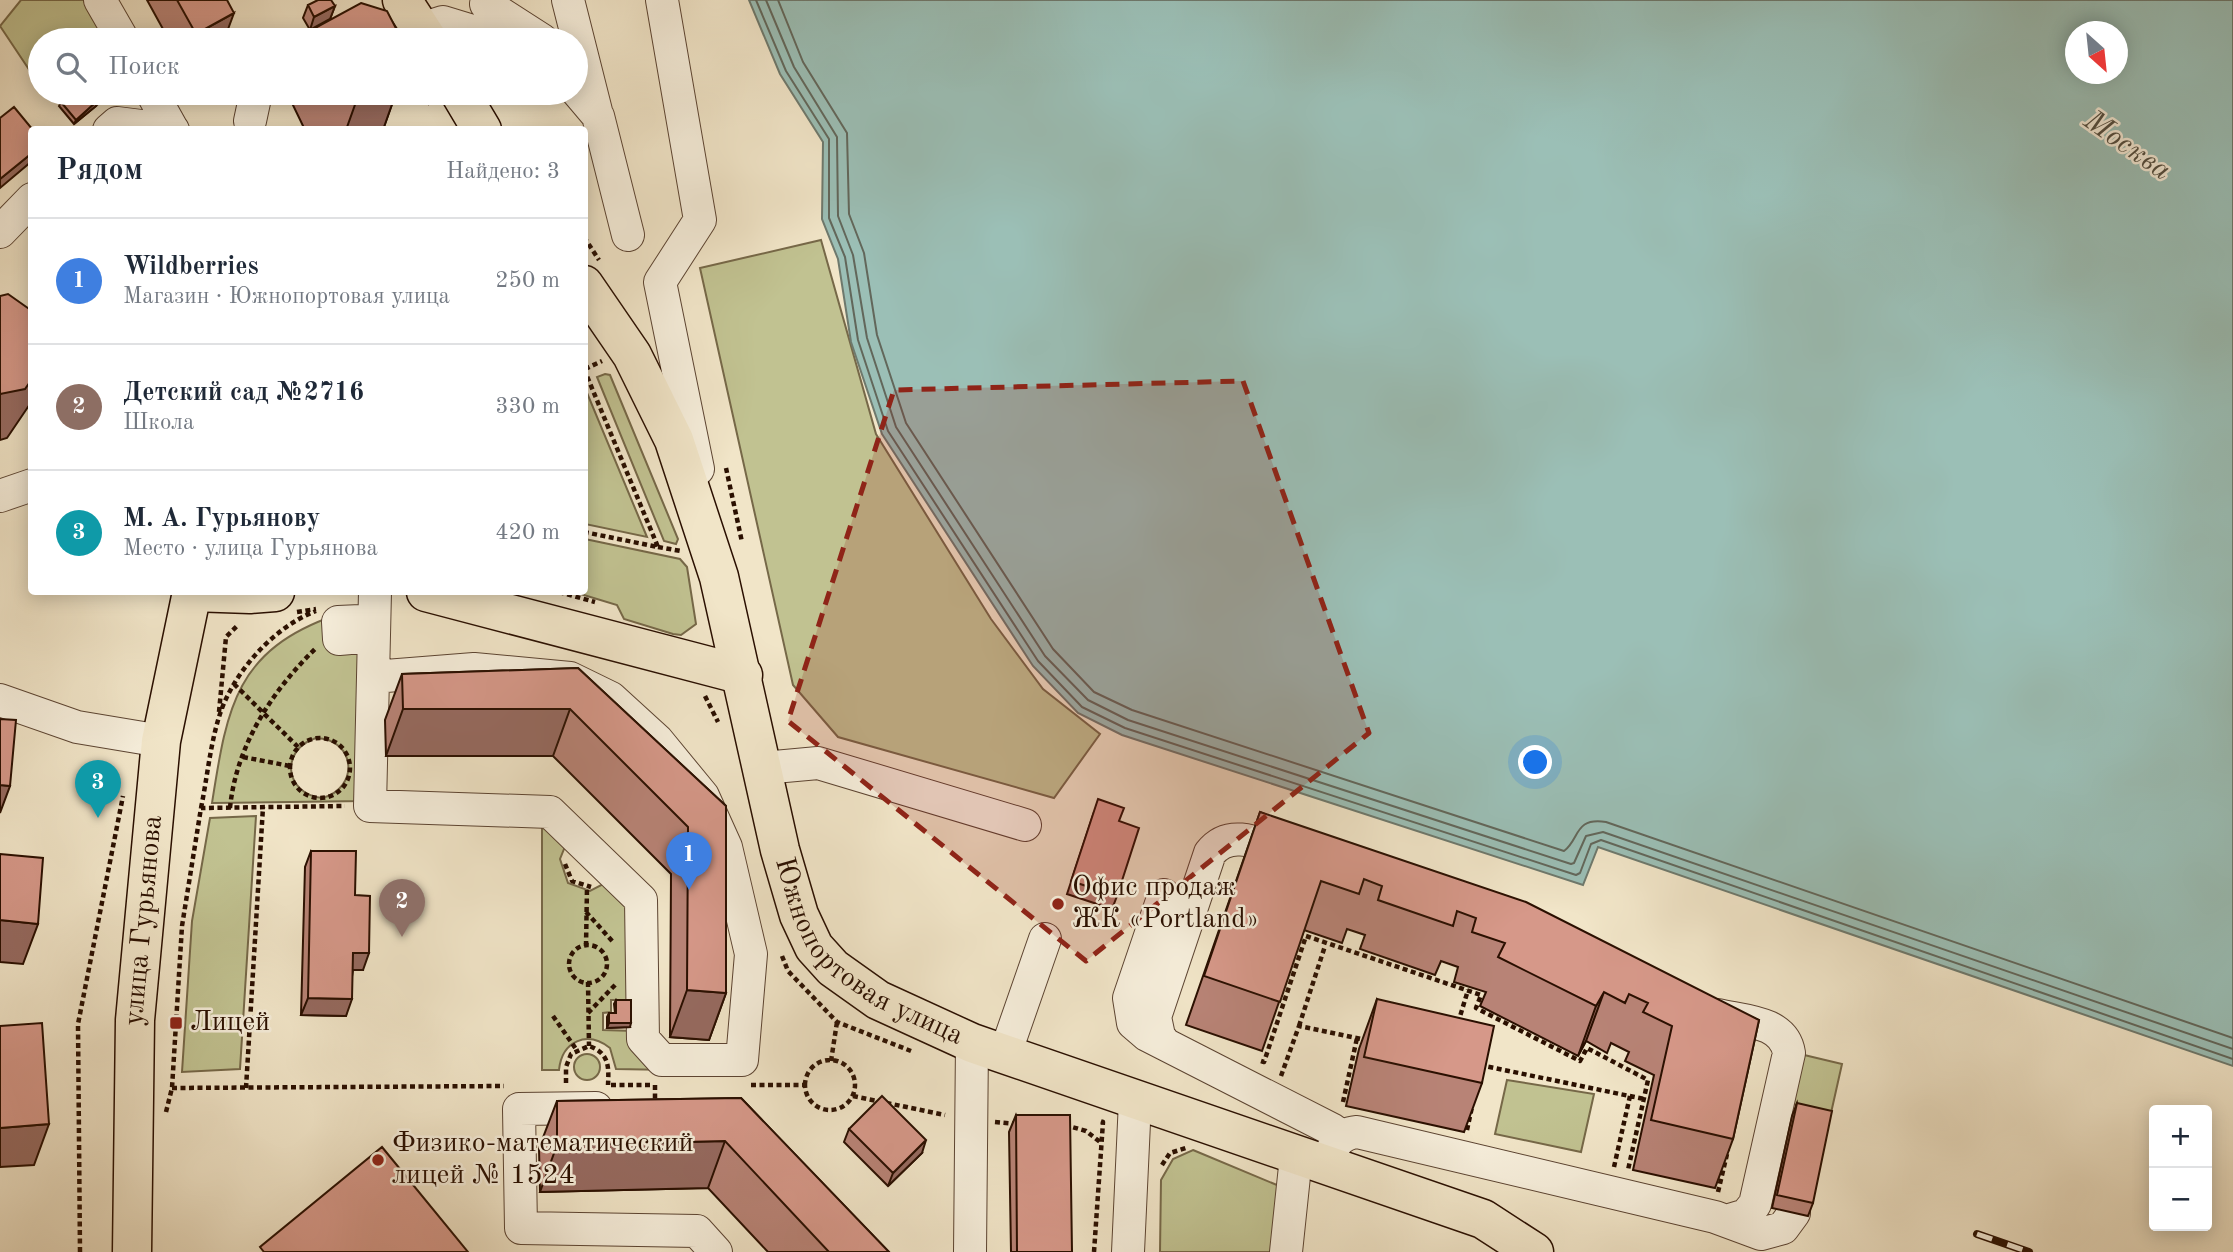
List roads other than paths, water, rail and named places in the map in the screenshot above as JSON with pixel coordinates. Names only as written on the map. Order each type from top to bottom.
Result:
[{"type":"main road","points":[[467,105],[480,126]]},
{"type":"main road","name":"Южнопортовая улица","points":[[588,291],[632,355],[674,440],[719,577],[780,850],[799,915],[814,947],[834,968],[878,1000],[989,1049],[1135,1101],[1320,1154],[1483,1219],[1534,1252]]},
{"type":"main road","name":"улица Гурьянова","points":[[132,1252],[135,1020],[161,741],[191,595]]},
{"type":"main road","points":[[254,595],[281,602]]},
{"type":"main road","points":[[437,595],[743,676]]},
{"type":"street","points":[[100,0],[115,28]]},
{"type":"street","points":[[489,0],[486,4],[523,28]]},
{"type":"street","points":[[568,0],[572,28]]},
{"type":"street","points":[[662,0],[700,220],[660,282],[719,577]]},
{"type":"street","points":[[417,23],[443,22],[463,28]]},
{"type":"street","points":[[588,94],[598,116],[628,235]]},
{"type":"street","points":[[159,105],[171,126]]},
{"type":"street","points":[[114,126],[117,123],[150,126]]},
{"type":"street","points":[[0,232],[28,203]]},
{"type":"street","points":[[0,496],[28,486]]},
{"type":"street","points":[[373,677],[474,669],[570,678],[611,698],[657,740],[703,796],[726,847],[751,954],[742,1060],[662,1060],[643,1039],[640,901],[551,813],[370,806],[373,677],[375,595]]},
{"type":"street","points":[[0,700],[77,727],[134,739],[161,741]]},
{"type":"street","points":[[763,768],[818,763],[1026,825]]},
{"type":"street","points":[[1165,1044],[1159,1036],[1155,1017],[1215,847],[1229,839],[1240,838],[1319,865]]},
{"type":"street","points":[[1164,895],[1128,1005],[1133,1023],[1139,1031],[1333,1130],[1320,1154],[1286,1252]]},
{"type":"street","points":[[970,1252],[989,1049],[1045,939]]},
{"type":"street","points":[[1692,1009],[1769,1026],[1783,1036],[1790,1053],[1755,1204],[1746,1215],[1726,1221]]},
{"type":"street","points":[[659,1092],[519,1109],[521,1228],[697,1231],[716,1252]]},
{"type":"street","points":[[1128,1252],[1135,1101]]},
{"type":"street","points":[[1320,1154],[1347,1133],[1357,1132],[1618,1183],[1761,1234],[1770,1234],[1783,1228],[1794,1213]]},
{"type":"water","name":"Москва","points":[[749,0],[2233,0],[2233,1066],[1598,847],[1583,885],[1122,735],[1078,713],[1033,666],[882,434],[851,342],[838,259],[822,219],[823,142],[780,74]]},
{"type":"railway","points":[[1977,1234],[2029,1252]]},
{"type":"place","name":"М. А. Гурьянову","points":[[98,818]]},
{"type":"place","name":"Wildberries","points":[[689,890]]},
{"type":"place","name":"Офис продаж ЖК «Portland»","points":[[1058,904]]},
{"type":"place","name":"Детский сад №2716","points":[[402,937]]},
{"type":"place","name":"Лицей","points":[[176,1023]]},
{"type":"place","name":"Физико-математический лицей № 1524","points":[[378,1160]]}]
